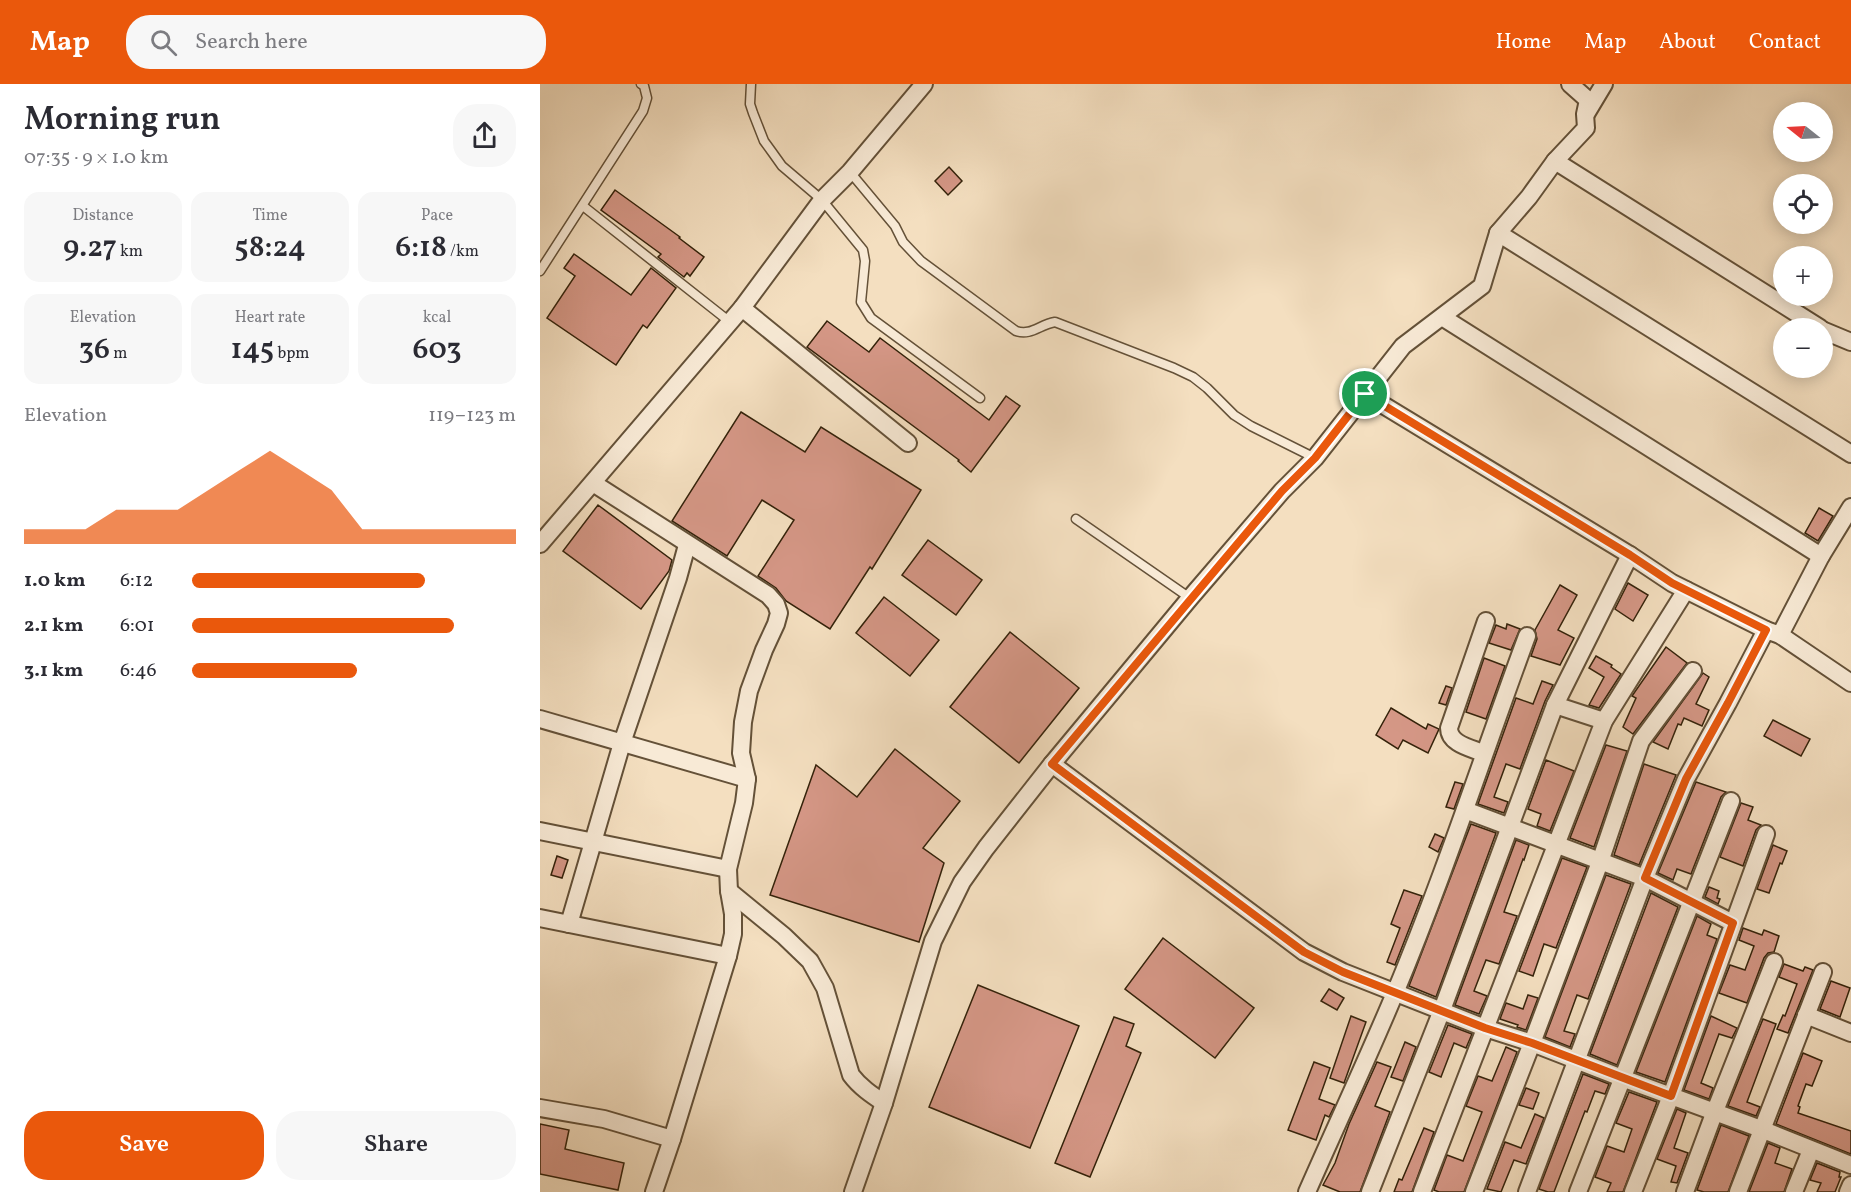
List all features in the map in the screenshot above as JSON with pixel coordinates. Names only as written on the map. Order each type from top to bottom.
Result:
[{"type":"street","points":[[540,544],[742,308],[822,200],[850,172],[924,84]]},
{"type":"street","points":[[853,1192],[884,1103],[933,941],[962,882],[1052,764],[1190,598],[1282,491],[1315,458],[1403,346],[1482,286],[1498,233],[1586,128],[1587,100],[1570,84]]},
{"type":"street","points":[[1585,114],[1604,84]]},
{"type":"street","points":[[1556,161],[1804,318]]},
{"type":"street","points":[[1498,233],[1851,454]]},
{"type":"street","points":[[742,308],[908,442]]},
{"type":"street","points":[[1442,317],[1821,556]]},
{"type":"street","points":[[1833,334],[1851,342]]},
{"type":"street","points":[[1365,394],[1686,590],[1773,632],[1851,683]]},
{"type":"street","points":[[593,483],[768,595],[776,604],[779,613],[749,691],[743,722],[741,753],[747,779],[744,803],[728,869],[733,934],[654,1192]]},
{"type":"street","points":[[1527,1192],[1645,878],[1686,779],[1728,703],[1851,507]]},
{"type":"street","points":[[569,924],[622,743],[687,545]]},
{"type":"street","points":[[1370,1192],[1442,1010],[1555,705],[1630,555]]},
{"type":"street","points":[[1422,1192],[1604,721],[1686,590]]},
{"type":"street","points":[[1483,753],[1455,741],[1451,737],[1449,728],[1486,621]]},
{"type":"street","points":[[1307,1192],[1395,993],[1465,810],[1483,753],[1527,636]]},
{"type":"street","points":[[1474,1192],[1600,862],[1641,741],[1693,671]]},
{"type":"street","points":[[1555,705],[1604,721]]},
{"type":"street","points":[[540,719],[747,779]]},
{"type":"street","points":[[1052,764],[1304,952],[1343,972],[1485,1028],[1532,1043],[1851,1165]]},
{"type":"street","points":[[1578,1192],[1731,801]]},
{"type":"street","points":[[1465,810],[1645,878],[1733,923]]},
{"type":"street","points":[[540,831],[728,869]]},
{"type":"street","points":[[1634,1192],[1766,834]]},
{"type":"street","points":[[729,891],[784,936],[810,961],[825,988],[851,1075],[856,1083],[884,1103]]},
{"type":"street","points":[[540,918],[728,956]]},
{"type":"street","points":[[1685,1192],[1714,1112],[1774,962]]},
{"type":"street","points":[[1737,1192],[1823,972]]},
{"type":"street","points":[[1806,1015],[1851,1033]]},
{"type":"street","points":[[540,1108],[604,1119],[672,1139]]},
{"type":"street","points":[[1794,1192],[1811,1150]]},
{"type":"street","points":[[1848,1192],[1851,1185]]},
{"type":"lane","points":[[540,271],[644,111],[647,98],[644,86],[641,84]]},
{"type":"lane","points":[[751,84],[750,104],[764,141],[782,166],[822,200],[863,250],[865,261],[861,302],[871,318],[980,398]]},
{"type":"lane","points":[[850,172],[895,226],[903,242],[916,256],[1016,331],[1023,334],[1030,333],[1044,324],[1055,322],[1174,368],[1193,377],[1234,415],[1251,426],[1315,458]]},
{"type":"lane","points":[[583,206],[730,322]]},
{"type":"lane","points":[[1076,519],[1190,598]]},
{"type":"building","points":[[949,167],[962,181],[948,195],[935,181]]},
{"type":"building","points":[[615,190],[704,257],[690,276],[687,273],[684,277],[658,257],[661,254],[601,210]]},
{"type":"building","points":[[574,254],[631,295],[651,268],[676,288],[647,328],[643,325],[616,365],[547,318],[575,276],[564,268]]},
{"type":"building","points":[[827,321],[869,352],[880,338],[989,420],[1006,396],[1020,406],[971,472],[959,460],[807,347]]},
{"type":"building","points":[[741,412],[805,452],[821,427],[921,490],[872,569],[870,567],[830,629],[786,601],[776,588],[758,576],[794,520],[762,500],[727,556],[672,521]]},
{"type":"building","points":[[598,505],[672,560],[669,571],[641,609],[563,551]]},
{"type":"building","points":[[1819,508],[1833,516],[1818,541],[1805,533]]},
{"type":"building","points":[[928,540],[982,580],[956,615],[902,575]]},
{"type":"building","points":[[1628,583],[1648,595],[1633,621],[1615,609]]},
{"type":"building","points":[[1560,585],[1577,595],[1558,630],[1574,638],[1560,665],[1531,656],[1537,639],[1535,630]]},
{"type":"building","points":[[884,597],[939,640],[910,676],[856,633]]},
{"type":"building","points":[[1507,624],[1520,629],[1511,650],[1489,643],[1496,625],[1506,629]]},
{"type":"building","points":[[1010,632],[1079,688],[1019,763],[950,707]]},
{"type":"building","points":[[1666,647],[1687,663],[1633,734],[1623,727],[1636,698],[1632,696]]},
{"type":"building","points":[[1596,656],[1612,665],[1611,667],[1621,674],[1599,708],[1589,705],[1604,677],[1589,668]]},
{"type":"building","points":[[1484,658],[1505,666],[1486,719],[1466,712]]},
{"type":"building","points":[[1703,673],[1709,677],[1696,704],[1709,710],[1702,726],[1684,718],[1681,725],[1678,724],[1668,749],[1653,742]]},
{"type":"building","points":[[1542,681],[1553,685],[1520,769],[1506,764],[1494,797],[1508,802],[1504,813],[1478,804],[1516,698],[1533,704]]},
{"type":"building","points":[[1446,686],[1452,688],[1446,705],[1439,703]]},
{"type":"building","points":[[1391,708],[1426,729],[1428,724],[1439,729],[1428,753],[1403,740],[1398,749],[1376,735]]},
{"type":"building","points":[[1773,720],[1810,739],[1801,756],[1764,736]]},
{"type":"building","points":[[1606,745],[1627,751],[1594,847],[1570,838]]},
{"type":"building","points":[[895,749],[960,801],[923,848],[944,863],[919,942],[770,895],[816,765],[857,797]]},
{"type":"building","points":[[1546,760],[1574,771],[1550,831],[1537,826],[1541,814],[1528,809]]},
{"type":"building","points":[[1644,764],[1676,775],[1639,865],[1614,855]]},
{"type":"building","points":[[1455,782],[1463,784],[1454,809],[1446,807]]},
{"type":"building","points":[[1696,782],[1726,792],[1721,797],[1691,874],[1677,869],[1673,880],[1658,873]]},
{"type":"building","points":[[1741,803],[1753,807],[1748,820],[1761,825],[1756,830],[1743,866],[1720,857]]},
{"type":"building","points":[[1471,824],[1496,833],[1436,997],[1409,986]]},
{"type":"building","points":[[1435,834],[1444,838],[1438,852],[1429,847]]},
{"type":"building","points":[[1516,840],[1529,845],[1504,912],[1517,916],[1499,964],[1486,960],[1474,991],[1487,996],[1479,1014],[1455,1005]]},
{"type":"building","points":[[1773,845],[1787,851],[1769,893],[1757,889]]},
{"type":"building","points":[[557,856],[568,860],[562,878],[551,875]]},
{"type":"building","points":[[1562,858],[1587,867],[1556,948],[1544,944],[1533,976],[1519,971]]},
{"type":"building","points":[[1606,875],[1631,884],[1588,999],[1577,995],[1564,1031],[1575,1034],[1570,1047],[1545,1037]]},
{"type":"building","points":[[1709,887],[1719,891],[1718,904],[1705,897]]},
{"type":"building","points":[[1404,890],[1422,896],[1395,965],[1387,962],[1400,928],[1391,924]]},
{"type":"building","points":[[1651,893],[1678,907],[1617,1065],[1590,1054]]},
{"type":"building","points":[[1697,916],[1711,924],[1707,935],[1717,939],[1665,1082],[1636,1072]]},
{"type":"building","points":[[1743,928],[1762,935],[1764,930],[1779,936],[1774,952],[1768,953],[1764,958],[1747,1003],[1719,993],[1730,965],[1745,970],[1754,946],[1739,940]]},
{"type":"building","points":[[1163,938],[1254,1008],[1215,1058],[1125,989]]},
{"type":"building","points":[[1784,964],[1803,971],[1805,967],[1813,970],[1788,1033],[1777,1029],[1783,1015],[1785,1016],[1797,984],[1779,977]]},
{"type":"building","points":[[1831,981],[1850,988],[1840,1017],[1820,1009]]},
{"type":"building","points":[[978,985],[1079,1026],[1030,1148],[929,1107]]},
{"type":"building","points":[[1329,989],[1344,998],[1337,1010],[1321,1001]]},
{"type":"building","points":[[1528,995],[1538,998],[1526,1030],[1500,1019],[1506,1003],[1523,1009]]},
{"type":"building","points":[[1351,1016],[1366,1022],[1344,1083],[1330,1078]]},
{"type":"building","points":[[1711,1016],[1737,1028],[1732,1038],[1719,1034],[1701,1083],[1713,1088],[1709,1099],[1684,1090]]},
{"type":"building","points":[[1114,1017],[1134,1024],[1126,1046],[1141,1053],[1090,1177],[1055,1163]]},
{"type":"building","points":[[1763,1019],[1776,1024],[1747,1102],[1760,1107],[1756,1116],[1728,1106]]},
{"type":"building","points":[[1448,1025],[1472,1034],[1466,1048],[1454,1043],[1441,1077],[1429,1072]]},
{"type":"building","points":[[1405,1042],[1416,1047],[1403,1081],[1391,1077]]},
{"type":"building","points":[[1506,1047],[1517,1052],[1464,1192],[1434,1190],[1447,1155],[1463,1161],[1482,1112],[1466,1106],[1478,1076],[1492,1081]]},
{"type":"building","points":[[1803,1053],[1822,1061],[1812,1086],[1806,1084],[1798,1106],[1800,1107],[1798,1113],[1851,1131],[1851,1154],[1776,1124]]},
{"type":"building","points":[[1314,1062],[1330,1068],[1319,1099],[1335,1105],[1329,1117],[1325,1115],[1316,1140],[1288,1130]]},
{"type":"building","points":[[1377,1062],[1391,1067],[1375,1106],[1390,1112],[1360,1192],[1340,1192],[1323,1185],[1335,1163],[1349,1124]]},
{"type":"building","points":[[1583,1074],[1609,1084],[1605,1094],[1595,1091],[1554,1192],[1539,1189]]},
{"type":"building","points":[[1526,1088],[1539,1093],[1533,1109],[1519,1105]]},
{"type":"building","points":[[1629,1092],[1657,1102],[1623,1192],[1607,1192],[1611,1183],[1595,1177],[1607,1146],[1624,1152],[1632,1129],[1616,1123]]},
{"type":"building","points":[[1677,1109],[1686,1113],[1674,1148],[1688,1153],[1677,1183],[1671,1182],[1676,1166],[1657,1159]]},
{"type":"building","points":[[1535,1114],[1544,1118],[1526,1164],[1514,1160],[1501,1192],[1487,1189],[1505,1142],[1521,1148]]},
{"type":"building","points":[[540,1124],[569,1130],[565,1149],[624,1163],[618,1190],[540,1174]]},
{"type":"building","points":[[1721,1125],[1749,1136],[1728,1192],[1697,1190]]},
{"type":"building","points":[[1424,1128],[1434,1132],[1412,1192],[1394,1192],[1399,1179],[1402,1180]]},
{"type":"building","points":[[1768,1143],[1780,1148],[1775,1163],[1792,1169],[1784,1192],[1749,1192]]},
{"type":"building","points":[[1817,1163],[1840,1172],[1839,1177],[1841,1177],[1835,1192],[1817,1192],[1821,1183],[1810,1180]]},
{"type":"route","points":[[1365,394],[1630,555],[1672,583],[1766,630],[1686,779],[1645,878],[1733,923],[1671,1096],[1532,1043],[1485,1028],[1319,961],[1052,764],[1282,491],[1315,458],[1365,394]]}]
